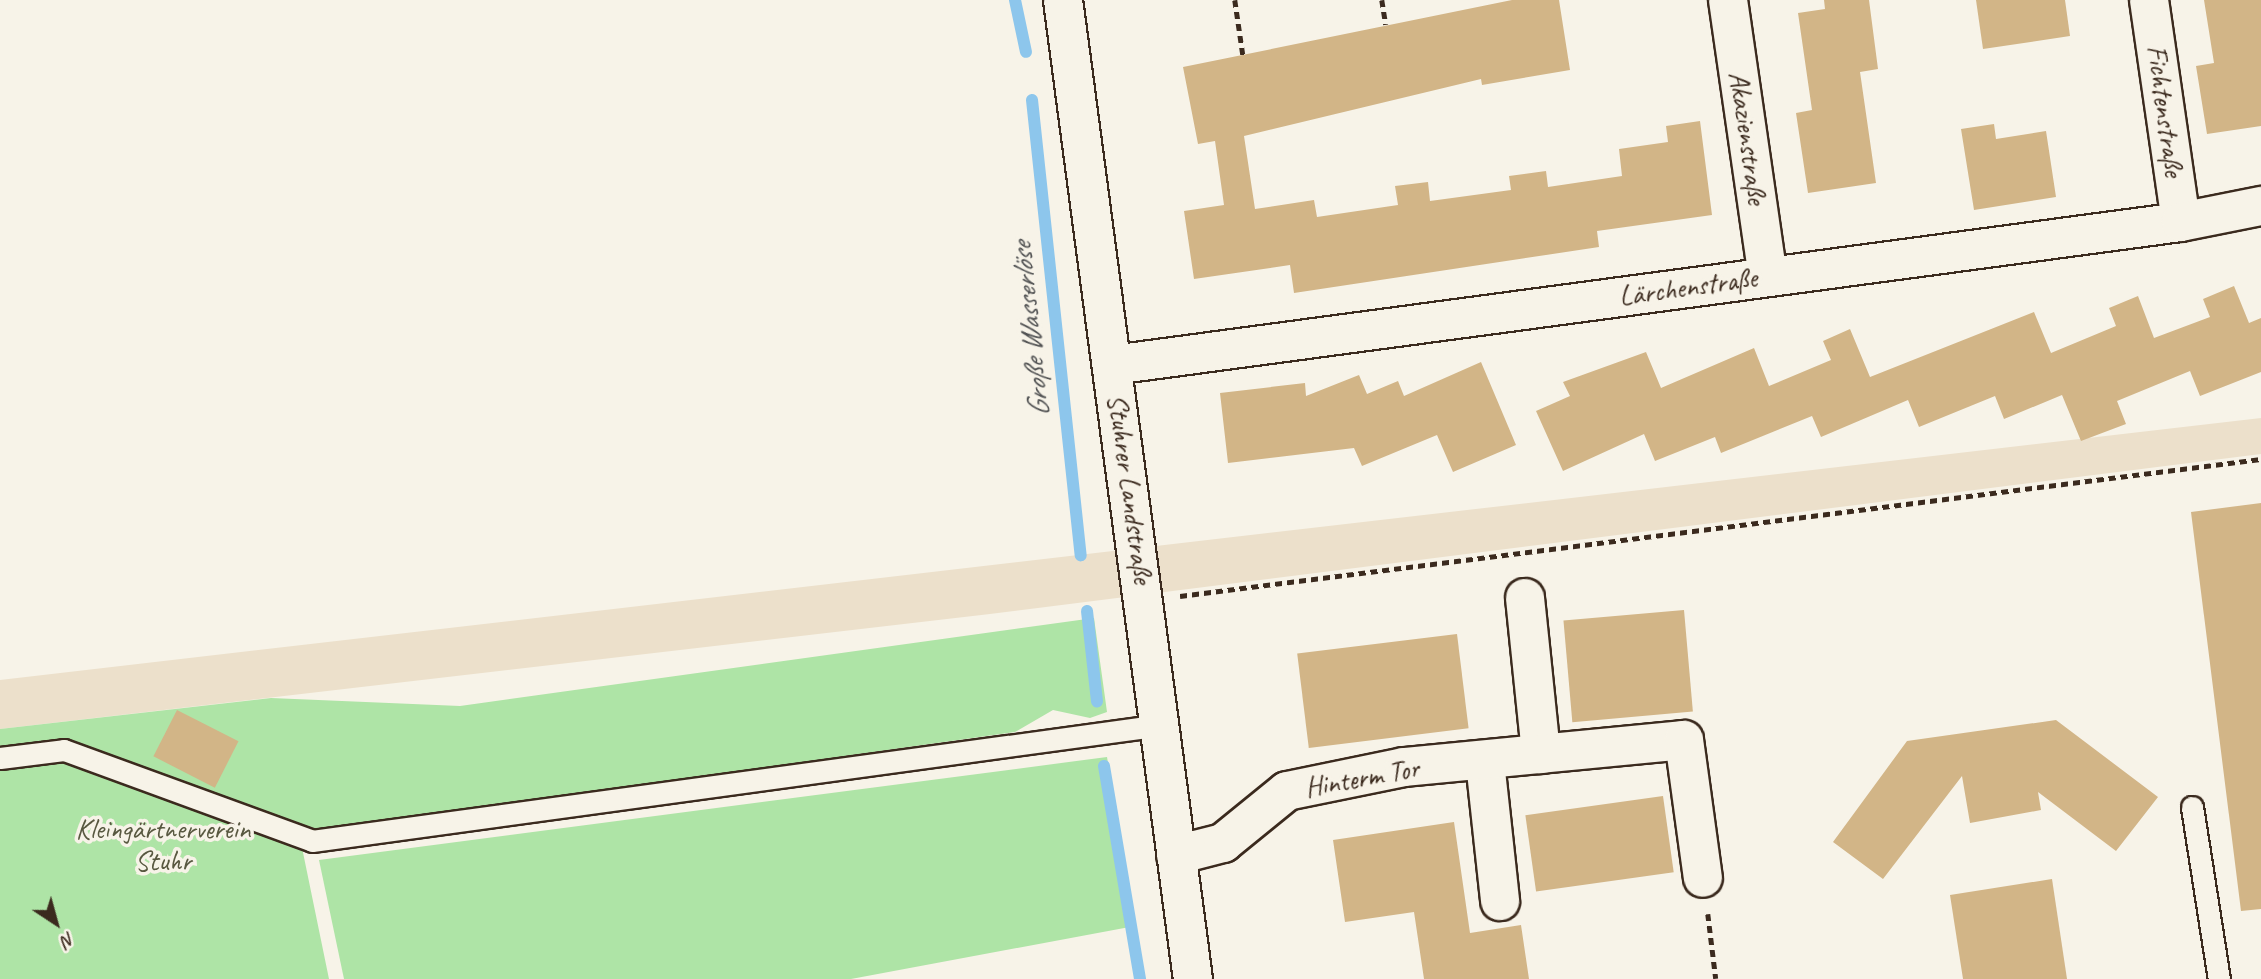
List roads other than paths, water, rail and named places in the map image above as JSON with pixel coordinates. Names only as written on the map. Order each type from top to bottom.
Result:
[{"type":"street","name":"Stuhrer Landstraße","points":[[1063,0],[1145,600],[1193,979]]},
{"type":"street","name":"Akazienstraße","points":[[1728,0],[1768,276]]},
{"type":"street","name":"Fichtenstraße","points":[[2150,0],[2181,222]]},
{"type":"street","name":"Lärchenstraße","points":[[1113,365],[2181,222],[2261,206]]},
{"type":"street","points":[[1525,598],[1541,754]]},
{"type":"street","name":"Hinterm Tor","points":[[1176,855],[1223,844],[1287,791],[1404,767],[1485,762],[1684,740],[1703,878]]},
{"type":"street","points":[[1485,762],[1500,901]]},
{"type":"lane","points":[[0,758],[64,750],[312,841],[1161,725]]},
{"type":"lane","points":[[2192,807],[2219,979]]},
{"type":"waterway","name":"Große Wasserlöse","points":[[1015,0],[1026,52]]},
{"type":"waterway","name":"Große Wasserlöse","points":[[1032,100],[1081,555]]},
{"type":"waterway","name":"Große Wasserlöse","points":[[1087,611],[1097,701]]},
{"type":"waterway","name":"Große Wasserlöse","points":[[1104,766],[1140,979]]},
{"type":"park label","name":"Kleingärtnerverein Stuhr","points":[[163,845]]}]
